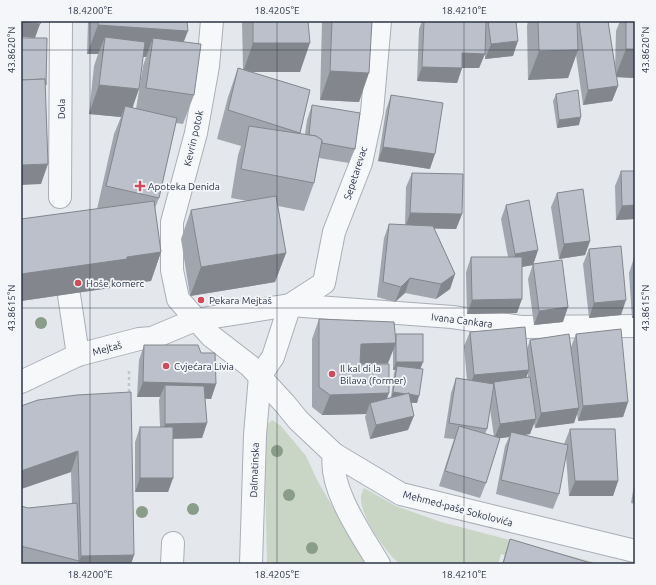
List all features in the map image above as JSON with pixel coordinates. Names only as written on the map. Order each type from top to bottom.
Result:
[{"type":"street","name":"Dola","points":[[60,197],[61,21]]},
{"type":"street","name":"Kevrin potok","points":[[195,320],[178,299],[172,270],[172,222],[196,133],[208,66],[212,21]]},
{"type":"street","name":"Sepetarevac","points":[[290,305],[324,283],[334,232],[361,163],[372,112],[380,21]]},
{"type":"street","points":[[69,295],[78,355]]},
{"type":"street","name":"Mejtaš","points":[[21,382],[78,355],[139,339],[152,338],[195,320],[290,305]]},
{"type":"street","points":[[195,320],[210,336],[250,366],[260,376],[273,357],[290,305]]},
{"type":"street","name":"Ivana Cankara","points":[[290,305],[452,318],[521,327],[635,326]]},
{"type":"street","name":"Mehmed-paše Sokolovića","points":[[260,376],[298,420],[334,454],[401,494],[635,551]]},
{"type":"street","name":"Dalmatinska","points":[[252,564],[255,435],[258,415],[260,376]]},
{"type":"street","points":[[258,415],[269,405],[285,404]]},
{"type":"street","points":[[334,454],[332,463],[340,495],[379,564]]},
{"type":"path","points":[[129,394],[129,402]]},
{"type":"green space","points":[[272,420],[281,426],[306,456],[317,480],[366,564],[267,564],[264,428]]},
{"type":"green space","points":[[364,488],[396,506],[441,522],[601,564],[533,564],[501,554],[498,564],[400,564],[381,543],[369,524],[362,505],[361,496]]},
{"type":"building","points":[[21,21],[41,21],[40,24]]},
{"type":"building","points":[[98,21],[187,21],[188,31],[98,25]]},
{"type":"building","points":[[253,21],[308,21],[310,43],[253,43]]},
{"type":"building","points":[[332,21],[372,21],[369,73],[330,71]]},
{"type":"building","points":[[424,21],[486,21],[485,54],[462,53],[462,68],[422,67]]},
{"type":"building","points":[[488,21],[516,21],[518,41],[491,44]]},
{"type":"building","points":[[538,21],[577,21],[578,50],[539,51]]},
{"type":"building","points":[[579,21],[608,21],[618,86],[588,90]]},
{"type":"building","points":[[626,21],[635,21],[635,49],[626,49]]},
{"type":"building","points":[[105,37],[145,42],[139,89],[99,85]]},
{"type":"building","points":[[21,38],[47,38],[46,85],[45,79],[21,80]]},
{"type":"building","points":[[153,38],[201,44],[194,95],[146,88]]},
{"type":"building","points":[[238,68],[310,90],[300,133],[228,110]]},
{"type":"building","points":[[45,79],[48,164],[21,165],[21,80]]},
{"type":"building","points":[[578,90],[581,117],[559,120],[556,94]]},
{"type":"building","points":[[391,95],[443,103],[435,154],[383,147]]},
{"type":"building","points":[[312,105],[360,113],[355,149],[322,143],[322,140],[316,136],[309,135]]},
{"type":"building","points":[[125,106],[177,118],[159,198],[106,186]]},
{"type":"building","points":[[249,126],[316,136],[322,140],[314,183],[241,169]]},
{"type":"building","points":[[621,171],[635,171],[635,205],[622,206]]},
{"type":"building","points":[[412,173],[463,174],[462,214],[410,213]]},
{"type":"building","points":[[583,189],[590,241],[564,244],[557,193]]},
{"type":"building","points":[[276,196],[286,253],[201,267],[191,210]]},
{"type":"building","points":[[529,200],[538,250],[515,254],[506,205]]},
{"type":"building","points":[[154,201],[161,252],[127,257],[127,259],[21,274],[21,219]]},
{"type":"building","points":[[389,224],[433,226],[455,274],[441,284],[410,278],[401,287],[383,282]]},
{"type":"building","points":[[621,246],[626,300],[594,303],[589,249]]},
{"type":"building","points":[[471,257],[522,257],[522,299],[472,300]]},
{"type":"building","points":[[562,260],[568,307],[539,311],[533,264]]},
{"type":"building","points":[[319,319],[394,322],[396,343],[361,344],[360,364],[389,364],[389,393],[330,395],[319,387]]},
{"type":"building","points":[[525,327],[529,370],[474,375],[470,332]]},
{"type":"building","points":[[621,329],[628,402],[583,406],[576,334]]},
{"type":"building","points":[[396,334],[423,334],[423,362],[396,362]]},
{"type":"building","points":[[569,334],[579,408],[541,413],[530,340]]},
{"type":"building","points":[[144,345],[198,345],[201,353],[215,353],[216,384],[143,382]]},
{"type":"building","points":[[397,366],[423,369],[419,396],[409,393],[393,392]]},
{"type":"building","points":[[530,377],[536,419],[500,424],[494,382]]},
{"type":"building","points":[[456,378],[494,384],[487,429],[449,423]]},
{"type":"building","points":[[165,385],[204,386],[207,423],[165,424]]},
{"type":"building","points":[[131,392],[134,555],[81,556],[78,451],[21,471],[21,406],[38,400],[77,395]]},
{"type":"building","points":[[409,393],[414,416],[376,425],[370,403]]},
{"type":"building","points":[[459,426],[500,438],[486,483],[445,471]]},
{"type":"building","points":[[140,427],[173,427],[173,478],[140,478]]},
{"type":"building","points":[[570,429],[615,429],[618,481],[575,481]]},
{"type":"building","points":[[511,432],[568,445],[559,494],[501,480]]},
{"type":"building","points":[[77,503],[79,561],[21,546],[21,506],[28,508]]},
{"type":"building","points":[[510,539],[594,564],[503,564]]},
{"type":"place","name":"Apoteka Denida","points":[[140,186]]},
{"type":"place","name":"Hoše komerc","points":[[78,283]]},
{"type":"place","name":"Pekara Mejtaš","points":[[201,300]]},
{"type":"place","name":"Cvjećara Livia","points":[[166,366]]},
{"type":"place","name":"Il kal di la Bilava (former)","points":[[332,374]]}]
